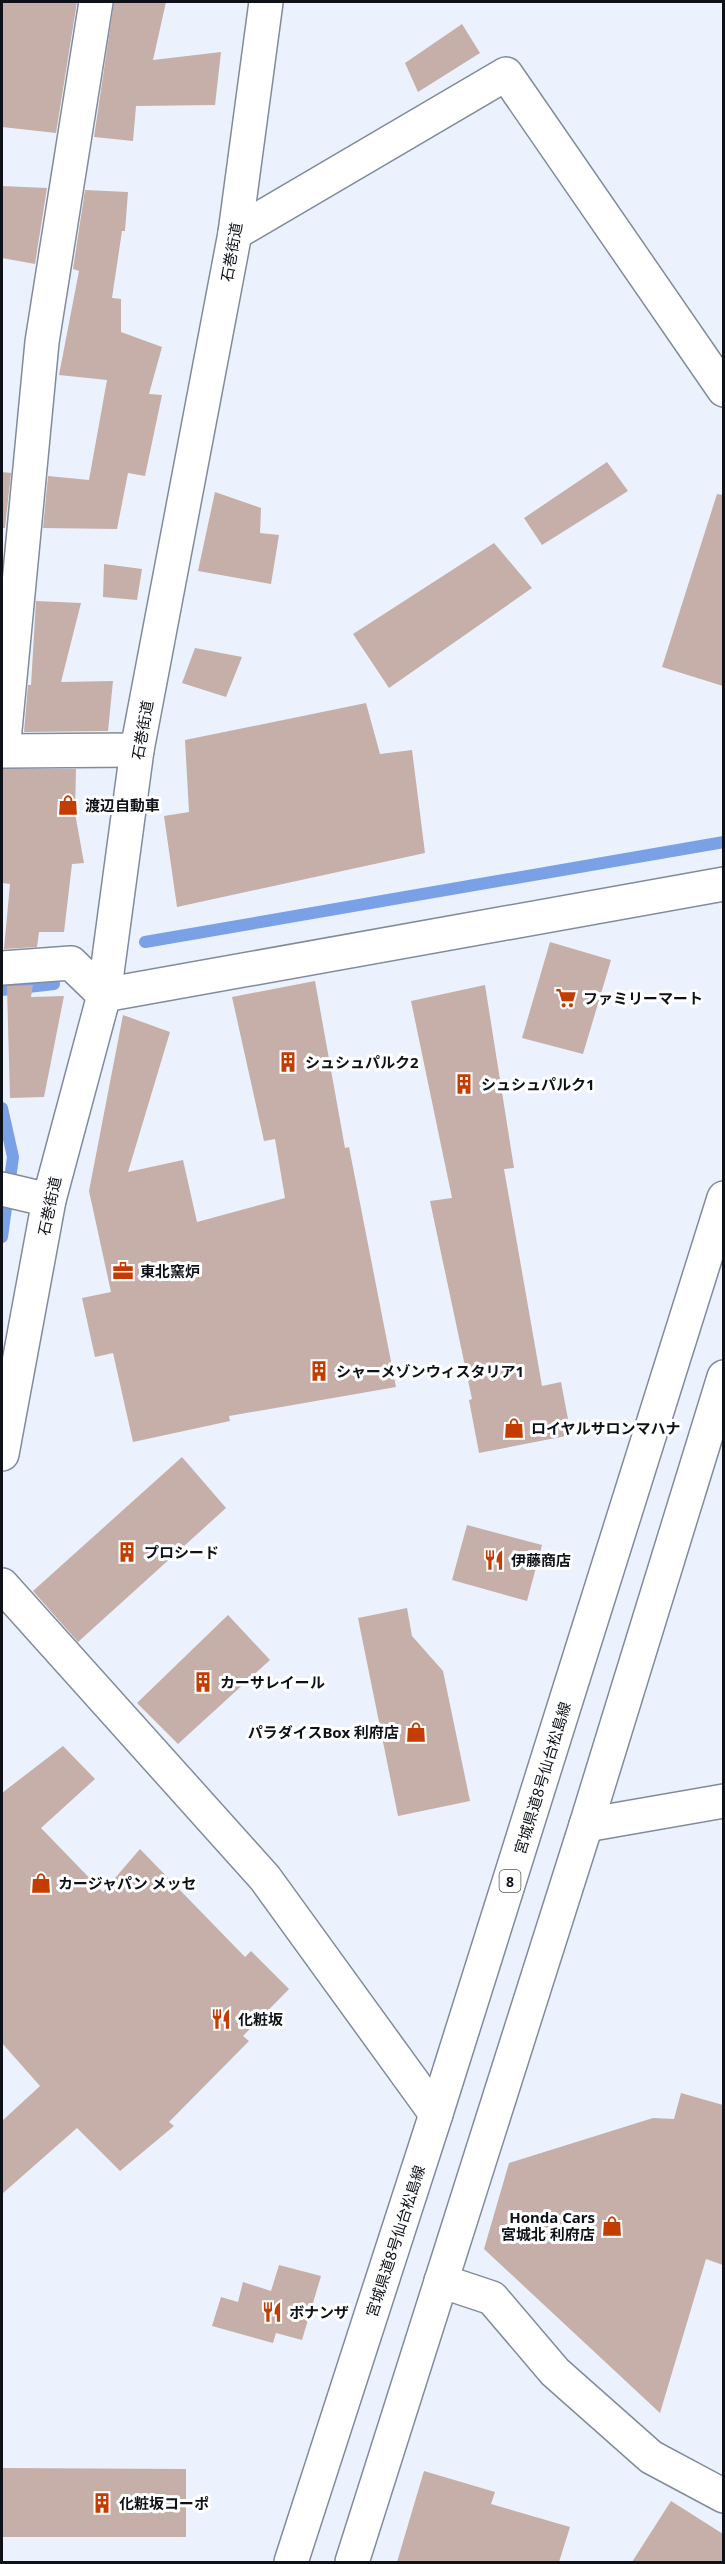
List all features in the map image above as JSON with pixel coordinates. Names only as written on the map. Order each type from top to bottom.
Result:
[{"type":"street","points":[[96,2],[42,342],[3,751],[137,750]]},
{"type":"street","name":"石巻街道","points":[[2,1454],[42,1198],[104,995],[137,750],[236,233],[266,2]]},
{"type":"street","points":[[236,233],[506,74],[723,390]]},
{"type":"street","points":[[2,968],[71,963],[104,995],[723,884]]},
{"type":"street","points":[[2,1189],[42,1198]]},
{"type":"street","name":"宮城県道8号仙台松島線","points":[[291,2562],[436,2114],[723,1198]]},
{"type":"street","points":[[352,2562],[586,1825],[723,1377]]},
{"type":"street","points":[[2,1585],[265,1878],[436,2114]]},
{"type":"street","points":[[586,1825],[723,1801]]},
{"type":"street","points":[[441,2281],[492,2298],[555,2372],[651,2457],[723,2496]]},
{"type":"building","points":[[2,2],[77,2],[56,133],[2,127]]},
{"type":"building","points":[[114,2],[166,2],[153,60],[221,52],[215,105],[136,106],[133,141],[94,137]]},
{"type":"building","points":[[462,24],[480,53],[418,92],[405,63]]},
{"type":"building","points":[[2,186],[47,188],[35,264],[2,258]]},
{"type":"building","points":[[85,190],[128,192],[125,231],[122,231],[112,298],[121,299],[121,332],[162,347],[149,394],[162,395],[145,476],[128,473],[117,529],[43,528],[48,476],[89,480],[107,380],[59,375],[79,271],[73,269]]},
{"type":"building","points":[[607,462],[628,491],[542,545],[524,518]]},
{"type":"building","points":[[2,472],[11,473],[5,528],[2,528]]},
{"type":"building","points":[[215,492],[261,508],[260,533],[279,535],[271,584],[198,571]]},
{"type":"building","points":[[717,494],[723,495],[723,686],[662,667]]},
{"type":"building","points":[[494,543],[532,588],[389,688],[353,634]]},
{"type":"building","points":[[104,564],[142,569],[137,600],[103,597]]},
{"type":"building","points":[[36,601],[81,603],[61,682],[113,681],[108,731],[24,732],[28,685],[31,685]]},
{"type":"building","points":[[195,648],[242,657],[226,697],[182,683]]},
{"type":"building","points":[[366,703],[380,754],[412,750],[425,853],[177,907],[164,816],[189,812],[185,740]]},
{"type":"building","points":[[2,769],[76,769],[75,813],[84,863],[72,864],[64,932],[39,932],[37,947],[4,949],[10,884],[2,883]]},
{"type":"building","points":[[550,942],[611,960],[583,1054],[522,1038]]},
{"type":"building","points":[[315,981],[345,1148],[349,1147],[396,1387],[229,1416],[230,1421],[133,1442],[113,1353],[95,1357],[82,1298],[111,1292],[89,1191],[123,1015],[170,1032],[128,1172],[183,1160],[197,1222],[285,1198],[275,1139],[264,1141],[232,997]]},
{"type":"building","points":[[33,985],[31,997],[64,996],[44,1097],[10,1098],[7,986]]},
{"type":"building","points":[[485,985],[514,1168],[504,1169],[542,1386],[561,1382],[571,1435],[479,1453],[469,1400],[472,1399],[430,1201],[452,1198],[411,1001]]},
{"type":"building","name":"プロシード","points":[[182,1457],[226,1508],[78,1642],[33,1591]]},
{"type":"building","points":[[467,1525],[542,1545],[527,1601],[452,1580]]},
{"type":"building","points":[[407,1608],[412,1636],[443,1671],[470,1801],[398,1816],[358,1618]]},
{"type":"building","name":"カーサレイール","points":[[228,1615],[270,1660],[178,1744],[137,1703]]},
{"type":"building","points":[[63,1746],[95,1779],[41,1828],[103,1892],[140,1849],[245,1957],[251,1951],[289,1989],[243,2036],[249,2041],[169,2122],[174,2126],[120,2171],[77,2128],[2,2194],[2,2121],[40,2086],[2,2043],[2,1793]]},
{"type":"building","points":[[681,2093],[723,2105],[723,2265],[706,2259],[660,2413],[484,2249],[509,2163],[653,2118],[674,2119]]},
{"type":"building","points":[[279,2265],[321,2276],[302,2340],[276,2333],[273,2343],[212,2326],[221,2297],[238,2302],[243,2282],[271,2291]]},
{"type":"building","name":"化粧坂コーポ","points":[[2,2468],[186,2469],[186,2537],[2,2537]]},
{"type":"building","points":[[424,2471],[495,2492],[491,2504],[570,2527],[559,2562],[397,2562]]},
{"type":"building","points":[[671,2501],[723,2534],[723,2562],[632,2562]]},
{"type":"waterway","points":[[145,942],[724,842]]},
{"type":"waterway","points":[[2,990],[54,984]]},
{"type":"waterway","points":[[2,1108],[13,1157],[2,1237]]},
{"type":"place","name":"渡辺自動車","points":[[68,805]]},
{"type":"place","name":"ファミリーマート","points":[[566,998]]},
{"type":"place","name":"シュシュパルク2","points":[[288,1062]]},
{"type":"place","name":"シュシュパルク1","points":[[464,1084]]},
{"type":"place","name":"東北窯炉","points":[[123,1271]]},
{"type":"place","name":"シャーメゾンウィスタリア1","points":[[319,1371]]},
{"type":"place","name":"ロイヤルサロンマハナ","points":[[514,1428]]},
{"type":"place","name":"プロシード","points":[[127,1552]]},
{"type":"place","name":"伊藤商店","points":[[494,1560]]},
{"type":"place","name":"カーサレイール","points":[[203,1682]]},
{"type":"place","name":"パラダイスBox 利府店","points":[[416,1732]]},
{"type":"place","name":"カージャパン メッセ","points":[[41,1883]]},
{"type":"place","name":"化粧坂","points":[[221,2019]]},
{"type":"place","name":"Honda Cars 宮城北 利府店","points":[[612,2226]]},
{"type":"place","name":"ボナンザ","points":[[272,2312]]},
{"type":"place","name":"化粧坂コーポ","points":[[102,2503]]}]
